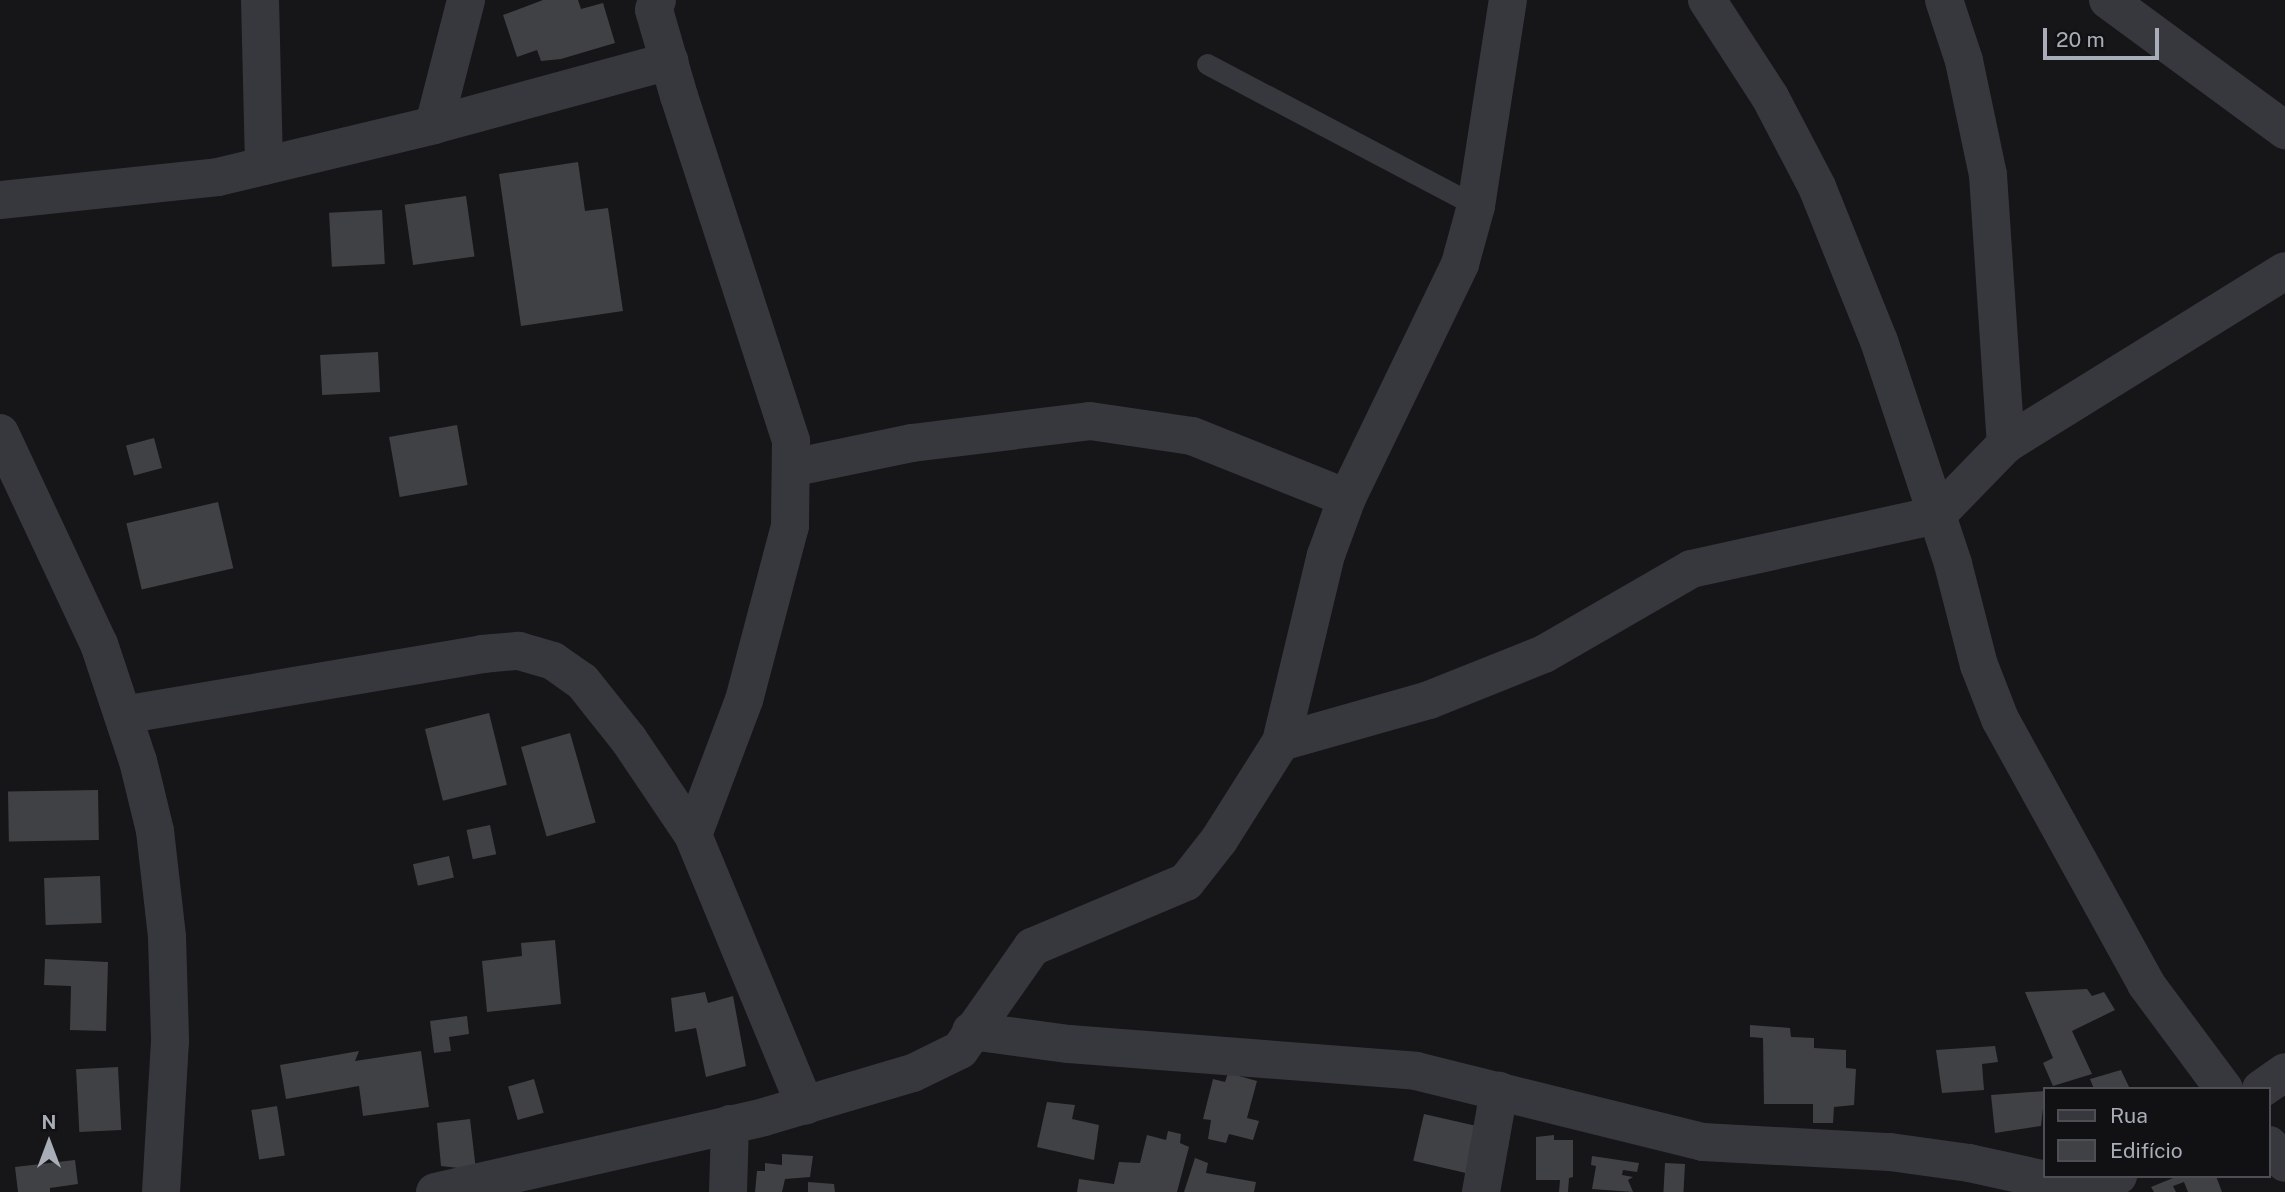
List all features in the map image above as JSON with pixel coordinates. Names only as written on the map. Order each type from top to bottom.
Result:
[{"type":"street","points":[[260,0],[264,166]]},
{"type":"street","points":[[434,125],[466,0]]},
{"type":"street","points":[[657,0],[654,10],[669,61],[791,441],[790,526],[744,700],[692,835]]},
{"type":"street","points":[[435,1192],[805,1106],[913,1073],[960,1050],[1032,947],[1186,882],[1220,840],[1281,742],[1326,555],[1347,498],[1460,264],[1476,206],[1508,0]]},
{"type":"street","points":[[1707,0],[1770,97],[1817,187],[1879,341],[1937,515],[1979,665],[2000,719],[2146,984],[2223,1087]]},
{"type":"street","points":[[1944,0],[1964,61],[1988,175],[2006,444]]},
{"type":"street","points":[[2108,0],[2285,130]]},
{"type":"street","points":[[0,200],[218,177],[434,125],[669,61]]},
{"type":"street","points":[[1281,742],[1429,700],[1544,654],[1691,569],[1937,515],[2006,444],[2285,271]]},
{"type":"street","points":[[791,468],[912,443],[1090,421],[1192,436],[1347,498]]},
{"type":"street","points":[[0,433],[99,644],[123,715],[155,831],[167,937],[170,1041],[161,1192]]},
{"type":"street","points":[[123,715],[519,651],[553,661],[582,681],[692,835],[805,1106]]},
{"type":"street","points":[[971,1031],[1069,1044],[1416,1071],[1703,1142],[1890,1152],[1956,1161],[2042,1178],[2067,1192]]},
{"type":"street","points":[[2264,1087],[2285,1072]]},
{"type":"street","points":[[1481,1192],[1499,1091]]},
{"type":"street","points":[[728,1192],[730,1124]]},
{"type":"street","points":[[2271,1146],[2285,1163]]},
{"type":"street","points":[[2093,1192],[2115,1178]]},
{"type":"lane","points":[[1207,64],[1476,206]]},
{"type":"building","points":[[543,0],[578,0],[581,9],[603,3],[615,43],[561,59],[541,61],[537,50],[517,57],[503,15]]},
{"type":"building","points":[[578,162],[585,211],[608,208],[623,311],[521,326],[499,174]]},
{"type":"building","points":[[466,196],[474,256],[413,265],[405,205]]},
{"type":"building","points":[[382,210],[385,264],[332,267],[329,213]]},
{"type":"building","points":[[378,352],[380,392],[322,395],[320,355]]},
{"type":"building","points":[[457,425],[468,485],[400,497],[389,437]]},
{"type":"building","points":[[154,438],[162,468],[134,475],[126,446]]},
{"type":"building","points":[[218,502],[233,568],[142,589],[126,523]]},
{"type":"building","points":[[489,713],[507,785],[443,801],[425,729]]},
{"type":"building","points":[[570,733],[596,822],[547,836],[521,747]]},
{"type":"building","points":[[98,790],[99,840],[9,842],[8,792]]},
{"type":"building","points":[[490,825],[496,854],[473,859],[467,830]]},
{"type":"building","points":[[449,856],[454,877],[418,886],[413,864]]},
{"type":"building","points":[[100,876],[102,923],[46,925],[44,878]]},
{"type":"building","points":[[555,940],[561,1004],[487,1012],[482,961],[522,956],[521,943]]},
{"type":"building","points":[[45,959],[108,962],[106,1031],[70,1030],[71,986],[44,985]]},
{"type":"building","points":[[2087,989],[2092,996],[2104,992],[2115,1010],[2072,1031],[2092,1074],[2053,1086],[2043,1063],[2053,1058],[2025,992]]},
{"type":"building","points":[[705,992],[708,1003],[733,996],[746,1066],[706,1077],[696,1028],[675,1032],[671,998]]},
{"type":"building","points":[[467,1016],[469,1034],[449,1037],[451,1051],[434,1053],[430,1021]]},
{"type":"building","points":[[1750,1025],[1790,1028],[1791,1037],[1814,1038],[1814,1048],[1846,1050],[1846,1068],[1856,1069],[1854,1105],[1834,1107],[1833,1123],[1813,1123],[1813,1104],[1764,1104],[1763,1038],[1750,1037]]},
{"type":"building","points":[[1995,1046],[1998,1062],[1982,1064],[1984,1090],[1942,1093],[1936,1050]]},
{"type":"building","points":[[359,1051],[355,1061],[421,1051],[429,1107],[363,1116],[359,1086],[286,1099],[280,1065]]},
{"type":"building","points":[[118,1067],[121,1130],[79,1132],[76,1069]]},
{"type":"building","points":[[2121,1070],[2129,1087],[2093,1087],[2090,1079]]},
{"type":"building","points":[[1228,1073],[1257,1081],[1247,1118],[1259,1121],[1253,1140],[1229,1134],[1226,1143],[1208,1139],[1211,1120],[1203,1119],[1213,1079],[1225,1082]]},
{"type":"building","points":[[534,1079],[544,1113],[518,1120],[508,1086]]},
{"type":"building","points":[[2044,1091],[2041,1126],[1995,1133],[1991,1095]]},
{"type":"building","points":[[1047,1102],[1075,1105],[1072,1119],[1099,1125],[1094,1160],[1037,1147]]},
{"type":"building","points":[[277,1106],[285,1155],[259,1159],[251,1110]]},
{"type":"building","points":[[1424,1114],[1478,1126],[1467,1173],[1413,1161]]},
{"type":"building","points":[[470,1119],[476,1170],[441,1166],[437,1123]]},
{"type":"building","points":[[1168,1131],[1181,1134],[1180,1143],[1189,1147],[1177,1192],[1077,1192],[1079,1179],[1114,1184],[1119,1162],[1140,1163],[1147,1135],[1166,1140]]},
{"type":"building","points":[[1554,1135],[1554,1140],[1573,1140],[1573,1177],[1569,1178],[1568,1192],[1559,1192],[1560,1180],[1536,1180],[1536,1137]]},
{"type":"building","points":[[782,1154],[813,1156],[810,1177],[785,1179],[782,1192],[755,1192],[757,1171],[765,1171],[765,1163],[782,1165]]},
{"type":"building","points":[[1592,1156],[1639,1163],[1637,1172],[1623,1170],[1622,1175],[1633,1177],[1628,1180],[1633,1192],[1592,1189],[1596,1166],[1591,1165]]},
{"type":"building","points":[[1195,1158],[1208,1163],[1206,1173],[1256,1182],[1254,1192],[1184,1192]]},
{"type":"building","points":[[75,1160],[78,1184],[50,1188],[50,1192],[18,1192],[15,1167]]},
{"type":"building","points":[[1665,1163],[1685,1164],[1684,1192],[1663,1192]]},
{"type":"building","points":[[2173,1178],[2217,1178],[2222,1192],[2188,1192],[2184,1182],[2173,1186],[2176,1192],[2154,1192],[2151,1187]]},
{"type":"building","points":[[808,1182],[834,1184],[835,1192],[808,1192]]}]
